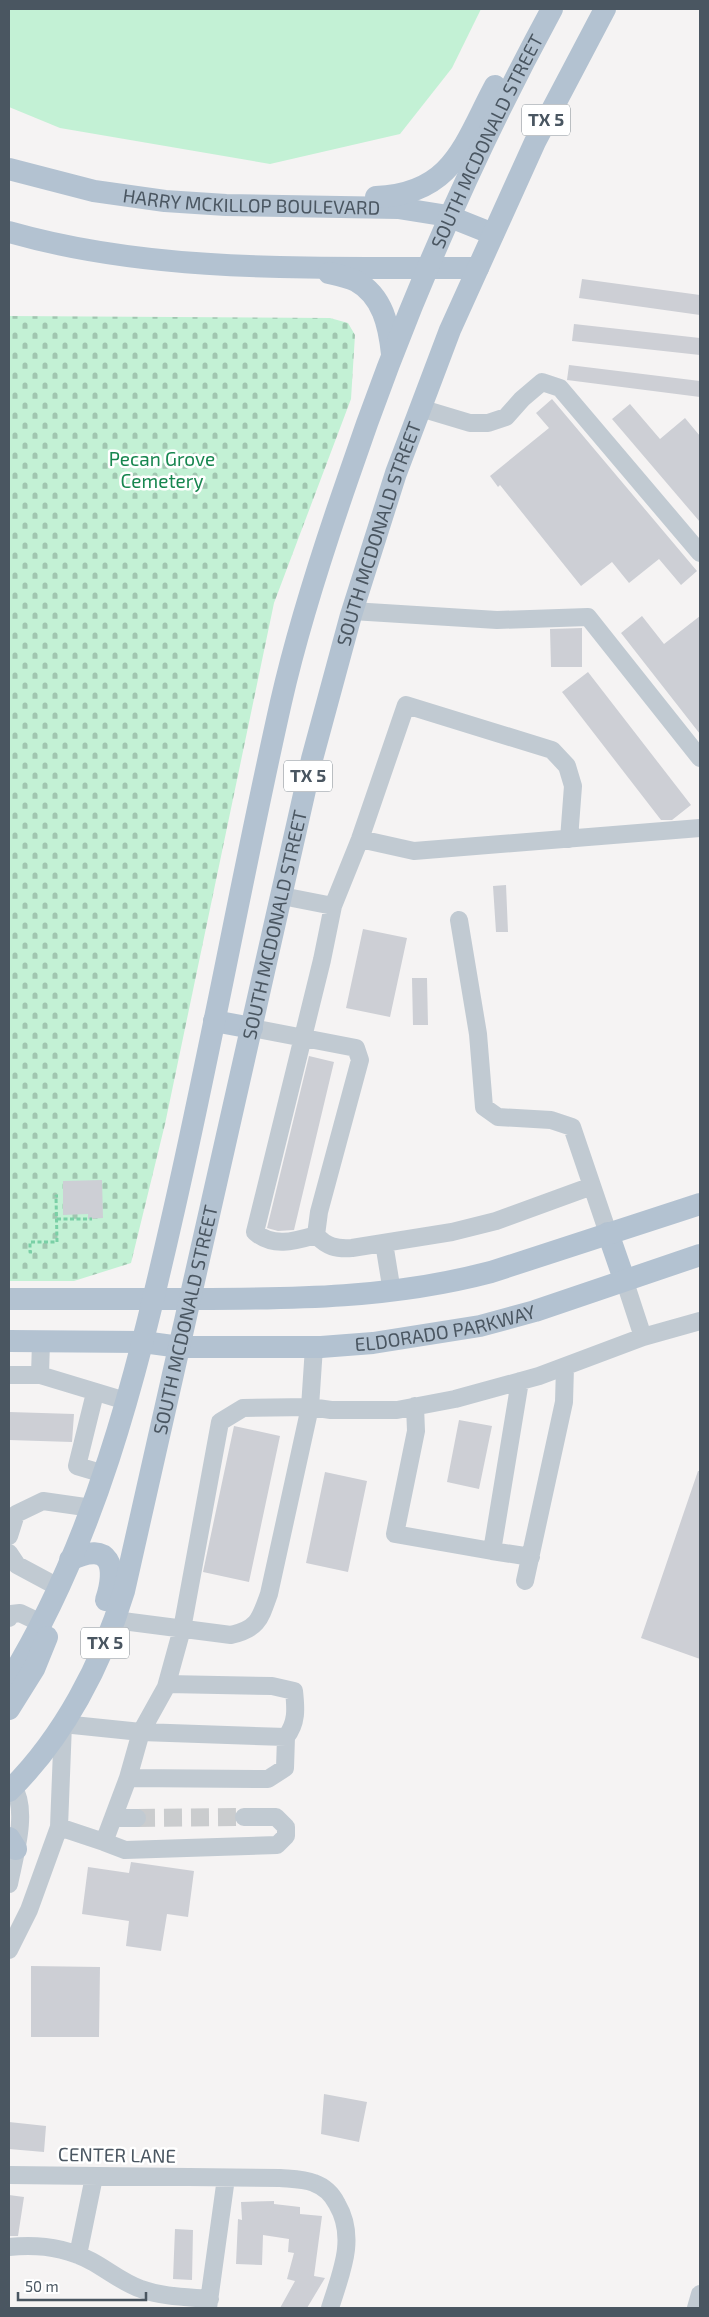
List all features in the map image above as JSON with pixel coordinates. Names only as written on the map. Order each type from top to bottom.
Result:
[{"type":"main road","points":[[278,206],[340,197],[394,196],[418,189],[439,178],[456,161],[532,15],[538,9]]},
{"type":"main road","name":"SOUTH MCDONALD STREET","points":[[9,1681],[41,1623],[92,1508],[143,1342],[190,1146],[248,851],[299,632],[363,434],[392,355],[448,216],[552,9]]},
{"type":"main road","name":"SOUTH MCDONALD STREET","points":[[10,1786],[37,1761],[63,1724],[90,1676],[115,1620],[159,1442],[312,758],[352,611],[396,473],[450,330],[536,142],[605,9]]},
{"type":"main road","points":[[9,162],[48,180]]},
{"type":"main road","name":"HARRY MCKILLOP BOULEVARD","points":[[9,169],[94,191],[165,201],[278,206],[398,208],[448,216],[494,234]]},
{"type":"main road","points":[[9,232],[80,248],[149,259],[223,265],[478,268]]},
{"type":"main road","points":[[304,266],[355,280],[366,289],[384,313],[392,355]]},
{"type":"main road","points":[[214,1021],[252,1028]]},
{"type":"main road","points":[[190,1146],[225,1147]]},
{"type":"main road","points":[[9,1299],[310,1298],[392,1292],[492,1272],[700,1204]]},
{"type":"main road","points":[[608,1233],[624,1279]]},
{"type":"main road","name":"ELDORADO PARKWAY","points":[[9,1341],[143,1342],[180,1348],[314,1347],[393,1340],[480,1326],[536,1311],[624,1279],[700,1255]]},
{"type":"main road","points":[[70,1560],[86,1554],[98,1554],[105,1558],[112,1569],[112,1582],[90,1648],[90,1676]]},
{"type":"main road","points":[[9,1709],[40,1657],[49,1632],[57,1589]]},
{"type":"street","points":[[420,408],[470,423],[488,423],[506,417],[522,399],[542,382],[560,388],[700,553]]},
{"type":"street","points":[[352,611],[497,620],[588,617],[700,758]]},
{"type":"street","points":[[316,1235],[289,1243],[263,1238],[255,1232],[303,1039],[333,906],[360,839],[406,705],[552,750],[567,766],[573,786],[569,839]]},
{"type":"street","points":[[360,839],[414,850],[700,828]]},
{"type":"street","points":[[282,896],[333,906]]},
{"type":"street","points":[[459,920],[478,1034],[484,1107],[498,1117],[551,1120],[572,1127],[608,1233]]},
{"type":"street","points":[[252,1028],[356,1048],[360,1060],[319,1212],[316,1235],[324,1244],[336,1249],[452,1232],[496,1221],[592,1186]]},
{"type":"street","points":[[384,1243],[392,1292]]},
{"type":"street","points":[[624,1279],[644,1337]]},
{"type":"street","points":[[104,1842],[128,1778],[141,1732],[167,1684],[182,1629],[220,1422],[243,1408],[310,1407],[331,1410],[398,1410],[455,1399],[520,1382],[644,1337],[700,1321]]},
{"type":"street","points":[[40,1375],[41,1342]]},
{"type":"street","points":[[115,1620],[231,1635],[246,1632],[260,1620],[269,1594],[310,1407],[314,1347]]},
{"type":"street","points":[[525,1581],[564,1402],[565,1367]]},
{"type":"street","points":[[9,1375],[40,1375],[126,1401]]},
{"type":"street","points":[[492,1551],[520,1382]]},
{"type":"street","points":[[95,1393],[77,1466],[104,1474]]},
{"type":"street","points":[[415,1406],[416,1431],[395,1534],[530,1557]]},
{"type":"street","points":[[9,1536],[16,1514],[43,1501],[92,1508]]},
{"type":"street","points":[[9,1553],[17,1565],[57,1589]]},
{"type":"street","points":[[9,1618],[11,1614],[20,1613],[41,1623]]},
{"type":"street","points":[[128,1778],[268,1779],[285,1768],[286,1737],[292,1729],[295,1719],[294,1691],[272,1686],[167,1684]]},
{"type":"street","points":[[9,1950],[30,1910],[59,1827],[63,1724],[141,1732],[286,1737]]},
{"type":"street","points":[[9,1884],[12,1844],[20,1809],[19,1799],[10,1786]]},
{"type":"street","points":[[59,1827],[124,1850],[277,1845],[286,1836],[286,1827],[276,1817],[244,1817]]},
{"type":"street","points":[[113,1818],[137,1818]]},
{"type":"street","name":"CENTER LANE","points":[[9,2175],[280,2178],[313,2183],[326,2189],[334,2198],[345,2222],[348,2239],[346,2256],[330,2308]]},
{"type":"street","points":[[78,2256],[94,2177]]},
{"type":"street","points":[[9,2247],[39,2245],[78,2256],[144,2290],[209,2303],[226,2178]]},
{"type":"street","points":[[696,2308],[700,2294]]},
{"type":"path","points":[[32,1252],[30,1252],[30,1242],[57,1242],[56,1196],[58,1196]]},
{"type":"path","points":[[57,1219],[92,1219]]},
{"type":"green space","points":[[9,9],[481,9],[452,68],[400,134],[270,164],[60,128],[9,107]]},
{"type":"green space","name":"Pecan Grove Cemetery","points":[[9,316],[330,318],[348,323],[355,335],[351,399],[274,603],[165,1124],[131,1263],[74,1281],[9,1281]]},
{"type":"building","points":[[582,279],[700,295],[700,315],[579,298]]},
{"type":"building","points":[[574,324],[700,338],[700,355],[572,341]]},
{"type":"building","points":[[569,365],[700,381],[700,397],[567,380]]},
{"type":"building","points":[[552,399],[697,571],[681,585],[659,559],[629,583],[612,562],[581,586],[500,485],[498,487],[490,476],[549,428],[536,413]]},
{"type":"building","points":[[630,404],[660,439],[685,418],[700,436],[700,522],[612,419]]},
{"type":"building","points":[[642,616],[664,644],[700,616],[700,734],[621,633]]},
{"type":"building","points":[[582,628],[582,667],[551,667],[550,629]]},
{"type":"building","points":[[588,672],[691,805],[672,820],[661,820],[562,692]]},
{"type":"building","points":[[506,885],[508,932],[496,932],[493,886]]},
{"type":"building","points":[[363,929],[407,938],[390,1017],[346,1008]]},
{"type":"building","points":[[412,978],[427,978],[428,1025],[413,1025]]},
{"type":"building","points":[[309,1056],[334,1062],[294,1230],[278,1231],[267,1228]]},
{"type":"building","points":[[102,1180],[103,1218],[88,1219],[88,1214],[63,1215],[63,1181]]},
{"type":"building","points":[[9,1412],[74,1414],[72,1442],[9,1440]]},
{"type":"building","points":[[459,1420],[492,1426],[479,1489],[447,1482]]},
{"type":"building","points":[[234,1426],[280,1436],[249,1582],[203,1572]]},
{"type":"building","points":[[698,1471],[700,1471],[700,1659],[641,1638]]},
{"type":"building","points":[[325,1472],[367,1481],[348,1572],[306,1563]]},
{"type":"building","points":[[131,1862],[194,1871],[188,1917],[167,1914],[161,1951],[126,1946],[129,1921],[82,1914],[88,1867],[129,1873]]},
{"type":"building","points":[[31,1966],[100,1967],[99,2037],[31,2037]]},
{"type":"building","points":[[324,2094],[367,2102],[359,2142],[321,2134]]},
{"type":"building","points":[[9,2122],[46,2126],[44,2152],[9,2149]]},
{"type":"building","points":[[9,2195],[24,2197],[18,2236],[9,2236]]},
{"type":"building","points":[[274,2201],[274,2204],[300,2207],[300,2214],[322,2216],[314,2276],[325,2278],[307,2308],[280,2308],[295,2281],[287,2279],[294,2253],[288,2252],[289,2239],[263,2235],[262,2265],[236,2264],[238,2219],[242,2220],[241,2202]]},
{"type":"building","points":[[175,2229],[193,2230],[192,2280],[173,2279]]},
{"type":"tunnel","points":[[137,1818],[244,1817]]}]
